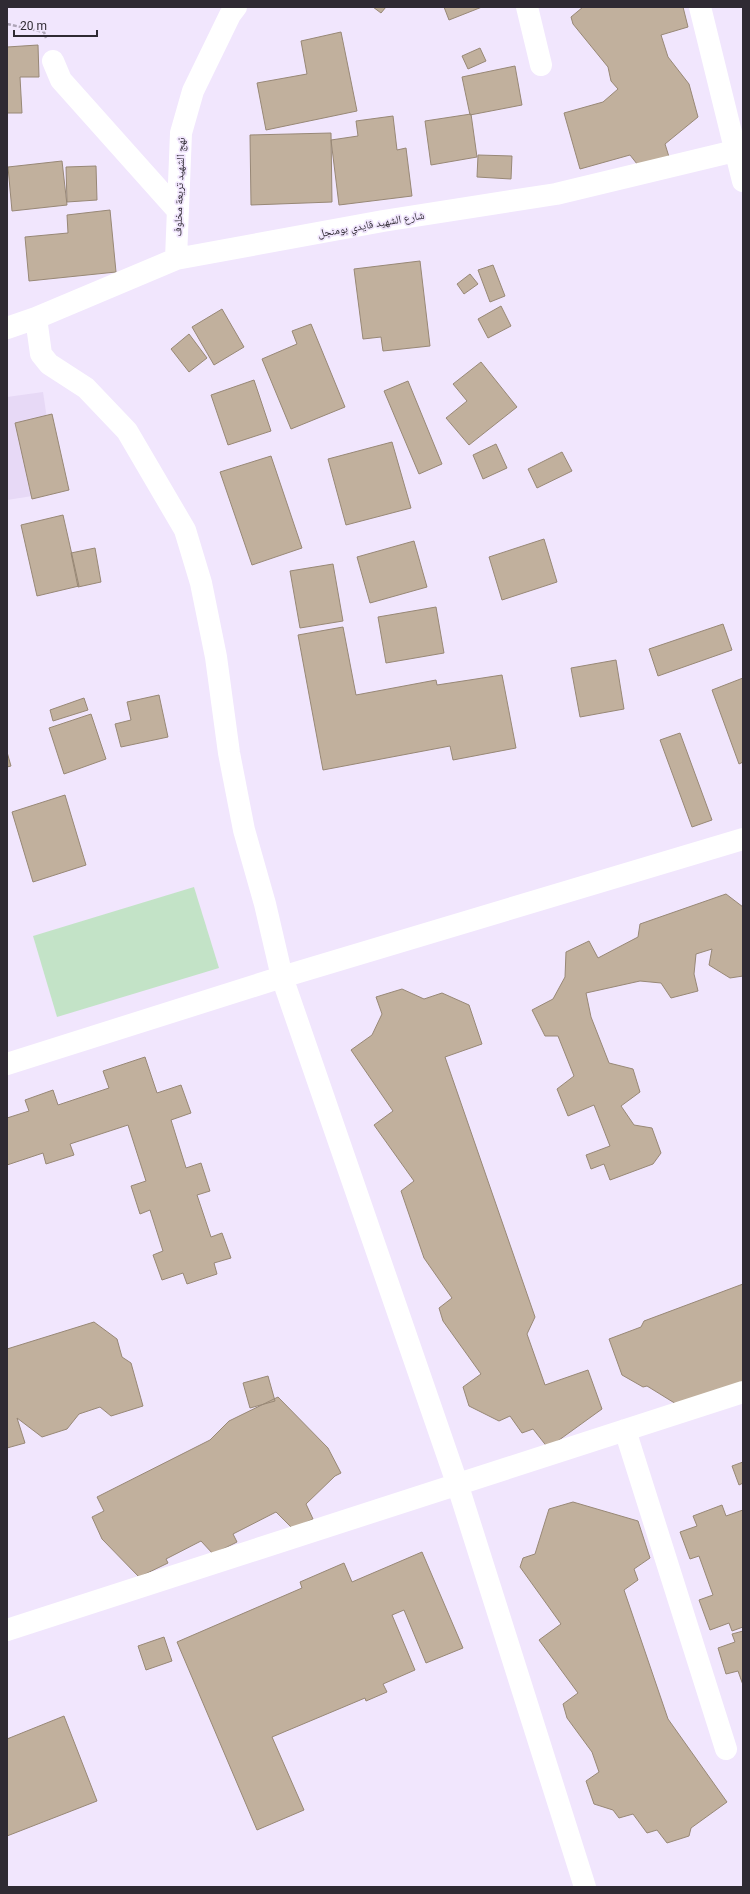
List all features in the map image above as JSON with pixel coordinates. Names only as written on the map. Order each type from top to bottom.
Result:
[{"type":"street","name":"نهج الشهيد تريعة مخلوف","points":[[176,259],[181,132],[193,91],[230,15],[236,7]]},
{"type":"street","points":[[527,7],[541,65]]},
{"type":"street","points":[[700,7],[739,150],[743,181]]},
{"type":"street","points":[[53,61],[61,80],[178,211]]},
{"type":"street","name":"شارع الشهيد قايدي بومنجل","points":[[7,328],[36,318],[176,259],[383,220],[556,194],[739,150]]},
{"type":"street","points":[[36,318],[41,354],[49,364],[86,388],[127,431],[185,530],[203,590],[216,657],[229,753],[244,830],[265,904],[282,977],[457,1484],[585,1887]]},
{"type":"street","points":[[7,1064],[282,977],[743,839]]},
{"type":"street","points":[[7,1630],[743,1392]]},
{"type":"street","points":[[625,1430],[726,1749]]},
{"type":"path","points":[[7,24],[44,32],[53,61]]},
{"type":"shaded area","points":[[43,392],[58,492],[7,500],[7,397]]},
{"type":"green space","points":[[194,887],[219,968],[57,1017],[33,936]]},
{"type":"building","points":[[373,7],[386,7],[381,13]]},
{"type":"building","points":[[444,7],[482,7],[449,20]]},
{"type":"building","points":[[583,7],[683,7],[688,27],[661,35],[668,57],[689,84],[698,117],[665,144],[670,160],[641,169],[630,155],[580,169],[564,113],[603,102],[618,89],[611,81],[608,67],[573,24],[571,17]]},
{"type":"building","points":[[341,32],[357,111],[266,130],[257,83],[307,74],[301,41]]},
{"type":"building","points":[[38,45],[39,77],[20,77],[22,113],[7,113],[7,47]]},
{"type":"building","points":[[480,48],[486,61],[468,69],[462,56]]},
{"type":"building","points":[[515,66],[522,105],[470,115],[462,77]]},
{"type":"building","points":[[471,114],[477,157],[431,165],[425,121]]},
{"type":"building","points":[[393,116],[397,150],[406,148],[412,196],[339,205],[331,140],[358,136],[356,121]]},
{"type":"building","points":[[331,133],[332,202],[251,205],[250,135]]},
{"type":"building","points":[[478,155],[512,156],[511,179],[477,177]]},
{"type":"building","points":[[62,161],[67,205],[12,211],[8,167]]},
{"type":"building","points":[[96,166],[97,200],[67,202],[66,167]]},
{"type":"building","points":[[110,210],[116,272],[29,281],[25,237],[68,233],[67,215]]},
{"type":"building","points":[[420,261],[430,346],[383,351],[381,337],[363,339],[354,269]]},
{"type":"building","points":[[493,265],[505,296],[490,302],[478,270]]},
{"type":"building","points":[[470,274],[478,284],[464,294],[457,284]]},
{"type":"building","points":[[501,306],[511,326],[488,338],[478,319]]},
{"type":"building","points":[[222,309],[244,347],[214,365],[192,327]]},
{"type":"building","points":[[311,324],[345,407],[291,429],[262,359],[297,344],[292,331]]},
{"type":"building","points":[[189,334],[207,358],[189,372],[171,349]]},
{"type":"building","points":[[481,362],[517,407],[469,445],[446,418],[467,401],[453,384]]},
{"type":"building","points":[[254,380],[271,431],[228,445],[211,395]]},
{"type":"building","points":[[408,381],[442,464],[419,474],[384,391]]},
{"type":"building","points":[[52,414],[69,490],[32,499],[15,423]]},
{"type":"building","points":[[392,442],[411,508],[346,525],[328,459]]},
{"type":"building","points":[[496,444],[507,468],[483,479],[473,455]]},
{"type":"building","points":[[562,452],[572,471],[537,488],[528,469]]},
{"type":"building","points":[[271,456],[302,548],[252,565],[220,472]]},
{"type":"building","points":[[63,515],[79,586],[37,596],[21,525]]},
{"type":"building","points":[[544,539],[557,582],[502,600],[489,557]]},
{"type":"building","points":[[414,541],[427,587],[370,603],[357,557]]},
{"type":"building","points":[[95,548],[101,582],[78,587],[71,553]]},
{"type":"building","points":[[333,564],[343,621],[300,628],[290,571]]},
{"type":"building","points":[[436,607],[444,653],[386,663],[378,617]]},
{"type":"building","points":[[723,624],[732,650],[658,676],[649,649]]},
{"type":"building","points":[[343,627],[356,695],[436,680],[437,685],[502,675],[516,748],[453,760],[450,746],[323,770],[298,635]]},
{"type":"building","points":[[616,660],[624,709],[580,717],[571,668]]},
{"type":"building","points":[[743,678],[743,762],[739,764],[712,690]]},
{"type":"building","points":[[159,695],[168,737],[121,747],[115,724],[131,720],[127,702]]},
{"type":"building","points":[[84,698],[88,710],[53,721],[50,710]]},
{"type":"building","points":[[91,714],[106,759],[64,774],[49,728]]},
{"type":"building","points":[[680,733],[712,820],[692,827],[660,740]]},
{"type":"building","points":[[7,752],[11,766],[7,767]]},
{"type":"building","points":[[65,795],[86,865],[33,882],[12,812]]},
{"type":"building","points":[[726,894],[743,907],[743,976],[730,978],[709,965],[712,949],[696,954],[694,974],[698,991],[671,998],[661,983],[640,981],[586,993],[591,1017],[609,1063],[633,1069],[640,1092],[621,1106],[634,1125],[652,1128],[661,1153],[653,1164],[610,1180],[604,1164],[591,1169],[586,1155],[610,1146],[594,1105],[568,1116],[557,1089],[574,1076],[558,1036],[545,1036],[532,1010],[553,999],[565,977],[566,952],[589,941],[598,958],[638,937],[640,924]]},
{"type":"building","points":[[402,989],[424,999],[442,993],[469,1005],[482,1044],[445,1057],[535,1317],[527,1334],[545,1385],[588,1370],[602,1409],[548,1448],[533,1429],[522,1433],[510,1416],[499,1421],[469,1406],[463,1387],[481,1374],[443,1321],[439,1308],[452,1298],[424,1258],[401,1191],[414,1181],[374,1125],[393,1111],[351,1050],[372,1035],[382,1014],[376,997]]},
{"type":"building","points":[[145,1057],[157,1093],[181,1085],[191,1113],[171,1120],[186,1168],[201,1163],[210,1191],[197,1195],[211,1237],[222,1233],[231,1258],[214,1263],[217,1274],[187,1284],[183,1273],[162,1280],[153,1255],[163,1251],[150,1210],[140,1214],[131,1186],[146,1181],[128,1125],[70,1144],[74,1155],[46,1164],[43,1153],[7,1165],[7,1118],[29,1111],[25,1100],[53,1090],[58,1105],[109,1088],[103,1071]]},
{"type":"building","points":[[743,1284],[743,1383],[681,1407],[647,1386],[643,1387],[622,1375],[609,1339],[641,1327],[644,1321]]},
{"type":"building","points":[[94,1322],[117,1339],[122,1357],[131,1363],[143,1406],[111,1416],[100,1407],[79,1414],[67,1429],[42,1437],[17,1418],[25,1443],[7,1448],[7,1349]]},
{"type":"building","points":[[268,1376],[275,1401],[250,1408],[243,1383]]},
{"type":"building","points":[[278,1397],[328,1448],[341,1473],[335,1476],[306,1504],[313,1519],[293,1529],[276,1512],[233,1534],[237,1542],[213,1554],[201,1541],[166,1559],[168,1563],[139,1577],[102,1539],[92,1517],[104,1511],[97,1497],[210,1440],[229,1421]]},
{"type":"building","points":[[743,1462],[743,1483],[739,1485],[732,1466]]},
{"type":"building","points":[[573,1502],[638,1521],[650,1558],[634,1569],[638,1580],[624,1590],[668,1719],[727,1802],[691,1828],[689,1836],[667,1843],[657,1830],[647,1833],[633,1814],[619,1818],[613,1810],[594,1804],[586,1781],[599,1772],[592,1752],[567,1718],[563,1704],[578,1693],[539,1640],[561,1624],[520,1567],[523,1558],[535,1554],[549,1509]]},
{"type":"building","points":[[722,1505],[726,1516],[743,1510],[743,1627],[732,1631],[729,1623],[710,1630],[699,1600],[713,1595],[699,1556],[690,1559],[680,1532],[697,1526],[693,1516]]},
{"type":"building","points":[[422,1552],[463,1648],[426,1663],[404,1610],[392,1615],[415,1670],[383,1684],[387,1692],[366,1701],[365,1698],[272,1737],[304,1810],[257,1830],[177,1642],[302,1588],[300,1582],[344,1563],[352,1582]]},
{"type":"building","points":[[743,1631],[743,1685],[738,1671],[726,1674],[718,1648],[735,1642],[732,1634]]},
{"type":"building","points":[[164,1637],[172,1661],[146,1670],[138,1646]]},
{"type":"building","points":[[64,1716],[97,1801],[7,1836],[7,1739]]}]
